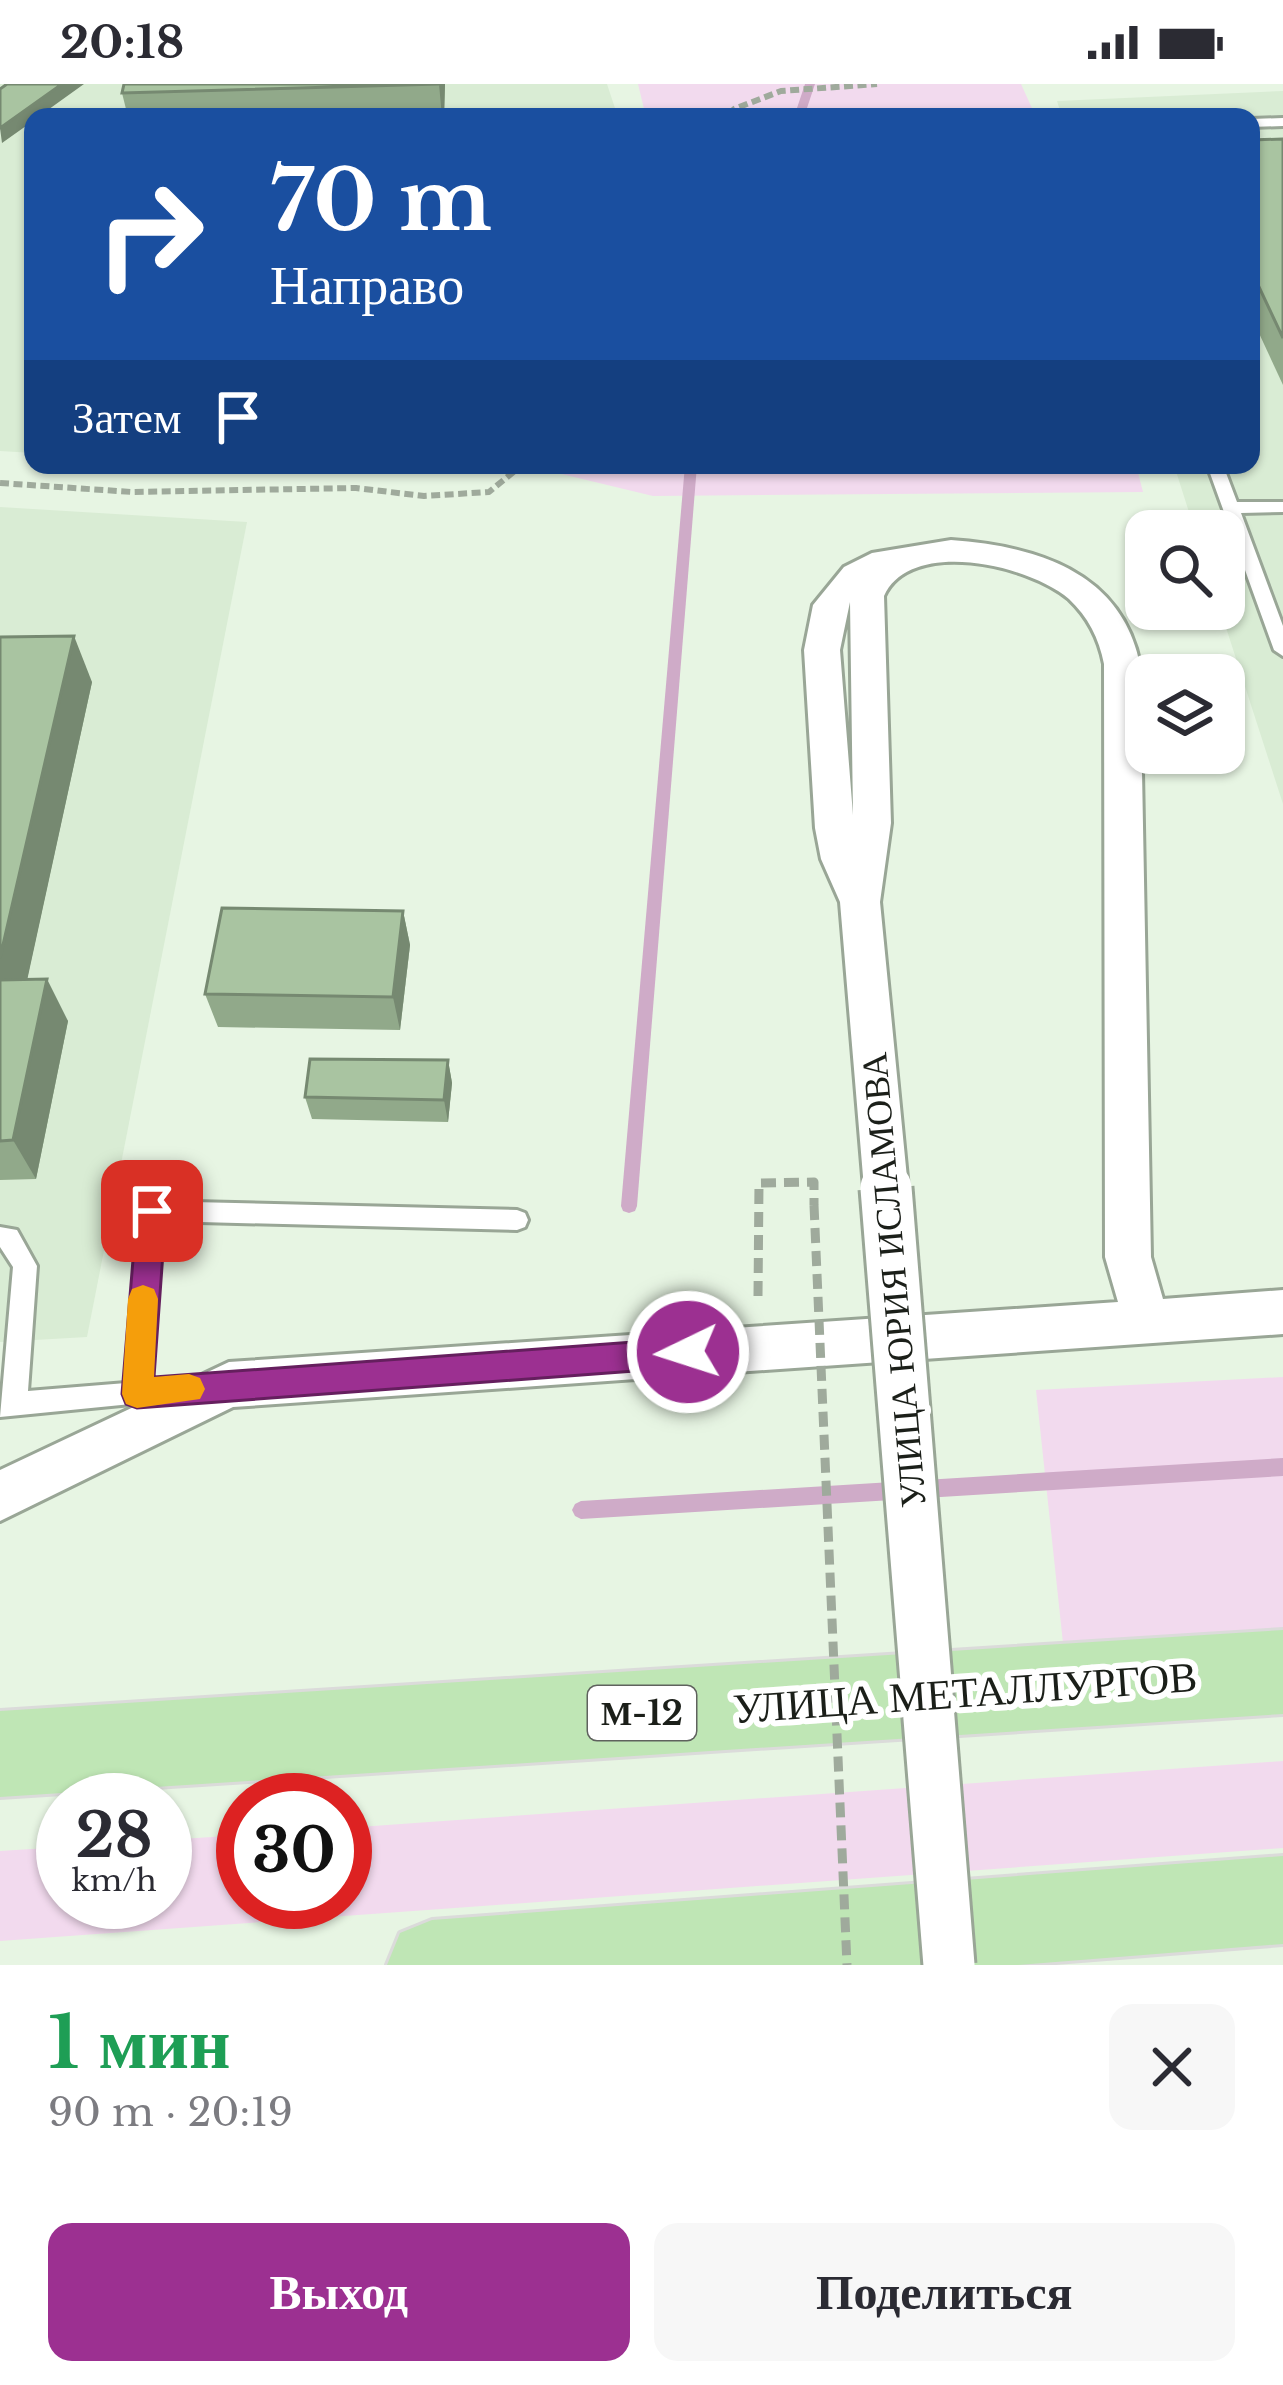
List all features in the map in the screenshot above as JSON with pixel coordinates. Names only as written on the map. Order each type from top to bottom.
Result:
[{"type":"main road","name":"УЛИЦА МЕТАЛЛУРГОВ","points":[[0,1754],[1283,1672]]},
{"type":"main road","points":[[432,1965],[1283,1900]]},
{"type":"street","points":[[860,902],[841,859],[834,821],[824,626],[827,611],[846,582],[865,570],[908,556],[985,553],[1045,570],[1075,586],[1095,606],[1120,648],[1128,1257],[1146,1319]]},
{"type":"street","name":"УЛИЦА ЮРИЯ ИСЛАМОВА","points":[[908,556],[878,572],[867,596],[872,823],[860,902],[949,1965]]},
{"type":"street","points":[[0,1496],[230,1385],[1283,1312]]},
{"type":"lane","points":[[1218,474],[1283,650]]},
{"type":"lane","points":[[1231,508],[1283,507]]},
{"type":"lane","points":[[137,1394],[152,1211],[517,1220]]},
{"type":"lane","points":[[0,1237],[9,1237],[25,1266],[7,1405],[230,1385]]},
{"type":"path","points":[[735,108],[744,96],[773,89],[877,84]]},
{"type":"path","points":[[0,483],[132,492],[356,488],[424,496],[489,492],[511,474]]},
{"type":"path","points":[[758,1296],[759,1183],[814,1182],[848,1965]]},
{"type":"shaded area","points":[[0,84],[607,84],[615,108],[24,108],[24,452],[0,451]]},
{"type":"shaded area","points":[[638,84],[1021,84],[1032,108],[644,108]]},
{"type":"shaded area","points":[[1283,91],[1283,804],[1245,686],[1245,654],[1235,654],[1227,630],[1245,630],[1245,510],[1188,510],[1177,474],[1260,474],[1260,108],[1059,108],[1057,101]]},
{"type":"shaded area","points":[[561,474],[1138,474],[1143,492],[653,496]]},
{"type":"shaded area","points":[[0,507],[247,522],[87,1337],[0,1342]]},
{"type":"shaded area","points":[[1283,1377],[1283,1628],[1063,1643],[1036,1390]]},
{"type":"shaded area","points":[[1283,1761],[1283,1848],[372,1914],[372,1826]]},
{"type":"shaded area","points":[[216,1837],[216,1925],[192,1927],[192,1838]]},
{"type":"shaded area","points":[[36,1849],[36,1929],[166,1929],[0,1941],[0,1851]]},
{"type":"building","points":[[7,84],[62,84],[0,128],[0,89]]},
{"type":"building","points":[[124,84],[439,84],[122,93]]},
{"type":"building","points":[[1283,139],[1283,338],[1260,289],[1260,140]]},
{"type":"building","points":[[74,636],[0,958],[0,637]]},
{"type":"building","points":[[222,908],[403,911],[393,997],[205,994]]},
{"type":"building","points":[[47,979],[13,1140],[0,1141],[0,980]]},
{"type":"building","points":[[310,1059],[448,1060],[444,1100],[305,1097]]},
{"type":"waterway","points":[[802,108],[810,84]]},
{"type":"waterway","points":[[629,1206],[690,474]]},
{"type":"waterway","points":[[581,1510],[1283,1467]]},
{"type":"slow traffic","points":[[143,1299],[137,1394],[189,1389]]},
{"type":"route","points":[[152,1211],[137,1394],[688,1352]]}]
